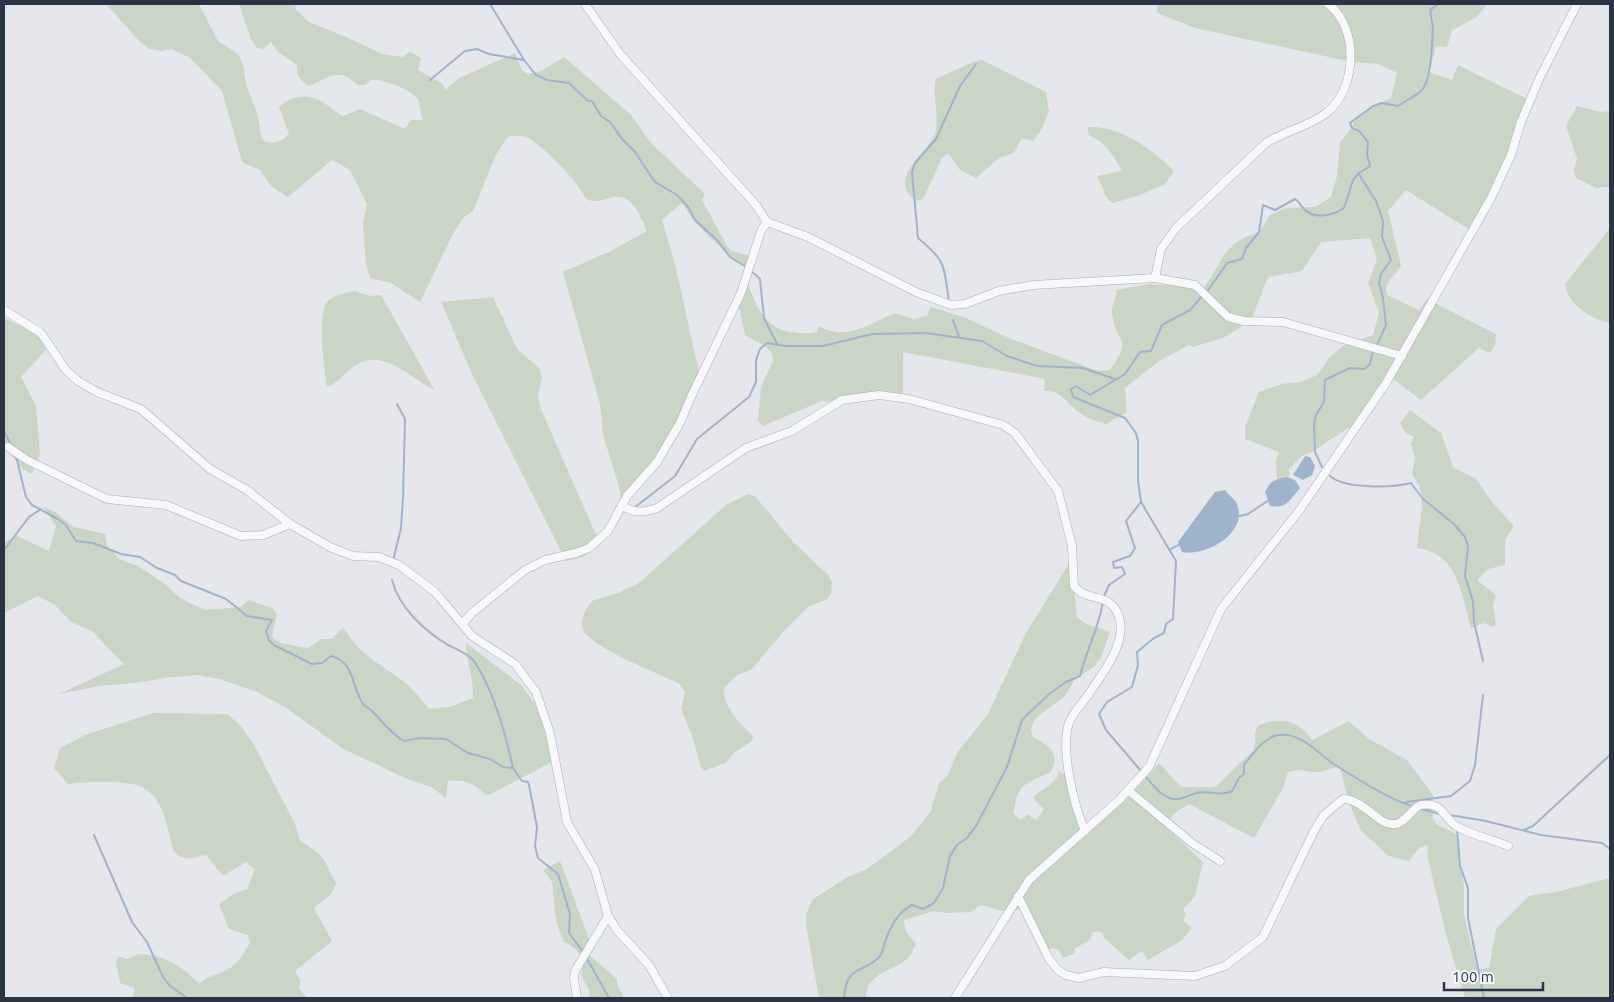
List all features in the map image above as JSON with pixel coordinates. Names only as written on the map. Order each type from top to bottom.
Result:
[{"type":"street","points":[[585,4],[620,54],[756,205],[767,222],[808,237],[922,295],[951,305],[965,304],[1000,291],[1033,284],[1155,278],[1187,282],[1199,287],[1228,317],[1244,321],[1273,320],[1402,356]]},
{"type":"street","points":[[1155,278],[1161,250],[1176,228],[1266,143],[1283,132],[1317,119],[1334,106],[1339,99],[1350,64],[1350,45],[1339,14],[1328,4]]},
{"type":"street","points":[[955,998],[1018,896],[1035,874],[1129,791],[1149,767],[1221,608],[1316,487],[1402,356],[1444,278],[1491,198],[1511,155],[1521,122],[1540,77],[1577,4]]},
{"type":"street","points":[[462,624],[478,608],[525,570],[546,560],[576,554],[598,542],[608,532],[622,506],[657,462],[680,423],[750,270],[759,238],[767,222]]},
{"type":"street","points":[[4,310],[41,333],[66,370],[78,381],[97,392],[141,409],[210,469],[247,490],[290,524],[343,553],[393,562],[435,592],[472,636],[515,664],[536,692],[550,733],[567,822],[595,870],[608,916],[617,930],[649,965],[668,998]]},
{"type":"street","points":[[622,506],[631,511],[646,511],[657,508],[746,448],[792,431],[842,400],[879,395],[893,397],[967,414],[1008,427],[1024,443],[1058,491],[1072,546],[1074,586],[1083,594],[1099,596],[1108,601],[1119,618],[1121,627],[1117,645],[1096,682],[1072,717],[1068,729],[1068,761],[1077,808],[1085,831]]},
{"type":"street","points":[[8,447],[28,460],[106,499],[166,505],[242,536],[263,535],[290,524]]},
{"type":"street","points":[[1129,791],[1192,843],[1220,861]]},
{"type":"street","points":[[1018,896],[1049,959],[1066,976],[1079,978],[1104,972],[1195,976],[1225,966],[1250,949],[1263,937],[1314,831],[1323,816],[1343,799],[1352,799],[1381,819],[1392,824],[1399,823],[1417,807],[1430,805],[1445,811],[1456,825],[1469,832],[1508,846]]},
{"type":"street","points":[[577,998],[574,979],[575,971],[608,916]]},
{"type":"green space","points":[[106,4],[199,4],[218,41],[238,54],[243,64],[246,84],[258,116],[261,136],[267,142],[280,141],[289,134],[279,107],[289,100],[306,96],[323,102],[343,116],[360,109],[405,129],[411,120],[423,120],[416,97],[388,82],[371,80],[366,85],[358,85],[345,76],[334,75],[309,86],[301,80],[297,65],[278,52],[271,42],[263,49],[257,48],[251,39],[239,4],[296,4],[295,9],[309,22],[382,54],[402,57],[410,52],[421,58],[418,70],[443,84],[445,90],[459,78],[515,53],[522,70],[527,74],[541,71],[564,57],[630,114],[651,143],[705,194],[702,200],[727,246],[732,251],[754,257],[751,272],[727,254],[694,221],[682,203],[662,220],[675,264],[700,377],[677,432],[623,505],[603,435],[600,404],[563,272],[611,251],[647,231],[638,212],[630,201],[618,197],[598,201],[586,199],[570,176],[553,158],[530,139],[522,136],[507,137],[495,157],[473,211],[463,218],[453,234],[420,302],[391,283],[370,278],[366,265],[363,223],[367,204],[350,170],[332,160],[288,197],[272,187],[260,170],[242,162],[222,91],[190,58],[172,49],[161,51],[150,49],[140,42]]},
{"type":"green space","points":[[1157,4],[1487,4],[1477,17],[1452,30],[1447,47],[1436,46],[1429,72],[1452,80],[1458,65],[1533,102],[1518,142],[1470,230],[1406,190],[1388,211],[1401,265],[1386,286],[1386,290],[1387,295],[1419,310],[1427,299],[1496,334],[1495,345],[1490,353],[1479,348],[1421,400],[1393,379],[1356,426],[1348,428],[1312,452],[1302,456],[1289,469],[1290,476],[1277,480],[1276,461],[1279,452],[1245,439],[1245,427],[1259,392],[1281,384],[1301,382],[1317,375],[1330,357],[1343,346],[1373,335],[1379,313],[1368,283],[1377,259],[1370,238],[1321,242],[1302,271],[1268,277],[1251,321],[1223,338],[1193,347],[1189,345],[1159,361],[1125,388],[1127,412],[1106,424],[1080,413],[1059,394],[1044,391],[1045,379],[903,352],[903,401],[867,398],[837,402],[822,401],[763,426],[758,420],[761,387],[773,361],[772,353],[766,347],[745,335],[740,310],[735,306],[748,284],[754,300],[763,315],[781,330],[803,334],[813,333],[817,332],[819,326],[829,330],[848,332],[867,326],[895,313],[914,319],[927,316],[931,307],[966,318],[1011,339],[1098,371],[1110,370],[1121,351],[1122,345],[1112,313],[1117,290],[1148,284],[1204,287],[1231,247],[1247,236],[1259,233],[1270,215],[1286,208],[1315,207],[1331,197],[1337,176],[1340,142],[1351,129],[1355,120],[1369,109],[1391,98],[1397,73],[1379,64],[1352,62],[1195,28],[1157,13]]},
{"type":"green space","points":[[982,60],[1046,92],[1049,111],[1041,130],[1033,141],[1022,138],[1014,153],[999,158],[976,178],[960,170],[948,153],[942,158],[923,199],[916,201],[908,192],[905,183],[907,174],[933,139],[936,130],[936,79],[973,62]]},
{"type":"green space","points":[[1577,106],[1601,112],[1610,111],[1610,187],[1596,188],[1576,178],[1574,170],[1577,158],[1566,126]]},
{"type":"green space","points":[[1087,127],[1111,130],[1135,140],[1174,171],[1165,184],[1138,196],[1113,203],[1108,200],[1097,176],[1122,171],[1108,150],[1089,135]]},
{"type":"green space","points":[[1610,228],[1610,323],[1588,314],[1575,305],[1567,292],[1565,284]]},
{"type":"green space","points":[[355,291],[369,296],[381,295],[434,390],[397,367],[378,360],[368,360],[358,364],[327,387],[322,341],[322,316],[329,300],[335,296]]},
{"type":"green space","points":[[493,297],[517,349],[539,368],[542,377],[538,395],[540,407],[600,544],[583,557],[566,561],[471,372],[441,302]]},
{"type":"green space","points":[[4,318],[36,335],[45,344],[46,350],[21,377],[36,406],[40,453],[32,474],[23,469],[4,449]]},
{"type":"green space","points":[[1410,410],[1441,433],[1453,467],[1476,479],[1491,501],[1514,526],[1505,540],[1505,565],[1488,569],[1477,580],[1496,595],[1493,605],[1496,626],[1492,627],[1484,623],[1471,628],[1461,590],[1450,567],[1431,552],[1417,548],[1422,501],[1421,492],[1412,474],[1415,458],[1411,443],[1414,437],[1405,432],[1400,423]]},
{"type":"green space","points":[[748,494],[755,496],[793,542],[829,576],[832,583],[831,594],[827,599],[808,607],[782,633],[752,669],[737,675],[724,688],[724,695],[729,708],[738,721],[753,736],[752,741],[735,752],[725,763],[704,771],[700,765],[694,741],[681,709],[685,693],[680,684],[627,660],[598,644],[588,636],[583,629],[582,622],[585,611],[592,601],[618,593],[639,583],[726,505]]},
{"type":"green space","points":[[43,507],[55,512],[74,527],[105,534],[107,545],[119,559],[138,566],[165,584],[180,598],[205,610],[241,607],[248,600],[272,608],[277,614],[272,637],[281,643],[308,648],[322,639],[332,639],[344,628],[350,638],[365,654],[408,685],[429,709],[449,707],[473,698],[466,643],[521,685],[540,711],[552,762],[489,795],[485,795],[477,787],[468,783],[448,781],[446,798],[431,787],[407,779],[342,748],[285,707],[257,692],[220,679],[196,675],[99,686],[59,694],[124,664],[92,631],[71,622],[55,605],[38,596],[4,613],[4,542],[17,536],[49,551],[56,526]]},
{"type":"green space","points":[[1071,560],[1077,618],[1087,624],[1110,632],[1101,657],[1095,666],[1075,679],[1065,696],[1036,718],[1031,728],[1032,736],[1048,747],[1054,754],[1054,765],[1051,772],[1029,782],[1020,791],[1015,804],[1014,814],[1021,820],[1028,814],[1036,820],[1044,809],[1033,798],[1055,780],[1059,771],[1069,777],[1078,824],[1087,833],[1127,799],[1159,763],[1181,787],[1215,787],[1254,750],[1255,734],[1259,725],[1275,721],[1289,722],[1301,728],[1312,740],[1349,721],[1369,739],[1407,760],[1433,795],[1433,818],[1436,824],[1456,834],[1464,885],[1464,915],[1477,969],[1489,968],[1496,929],[1529,896],[1556,892],[1610,878],[1610,998],[1465,998],[1446,934],[1428,859],[1427,845],[1418,849],[1409,861],[1389,856],[1361,831],[1348,800],[1340,767],[1319,772],[1300,770],[1288,772],[1283,788],[1254,838],[1189,804],[1173,814],[1166,827],[1203,862],[1195,896],[1183,909],[1186,914],[1183,921],[1192,928],[1182,940],[1148,960],[1142,951],[1129,960],[1104,938],[1102,933],[1097,931],[1092,933],[1091,939],[1074,949],[1075,953],[1063,958],[1059,950],[1052,948],[1045,951],[1043,955],[1022,907],[1010,913],[981,905],[970,912],[948,913],[934,911],[904,920],[907,933],[916,943],[912,952],[903,962],[882,973],[870,983],[866,998],[819,998],[806,925],[806,914],[813,899],[848,877],[867,869],[911,836],[930,813],[939,783],[948,775],[957,753],[988,714],[1025,635]]},
{"type":"green space","points":[[153,713],[227,714],[240,725],[254,745],[295,824],[300,841],[319,854],[336,883],[331,894],[314,908],[332,941],[295,971],[300,980],[299,988],[307,998],[132,998],[135,991],[133,987],[120,983],[116,962],[119,956],[126,959],[141,954],[166,959],[187,972],[199,984],[209,977],[231,968],[250,943],[248,935],[229,929],[219,904],[235,893],[247,889],[255,870],[246,862],[223,876],[206,855],[196,858],[179,856],[172,844],[159,803],[152,794],[142,787],[116,782],[68,784],[54,768],[60,748],[85,735]]},
{"type":"green space","points":[[560,861],[591,944],[587,953],[617,979],[617,984],[624,998],[589,998],[588,989],[582,977],[582,958],[571,945],[564,942],[560,934],[556,919],[552,882],[543,870]]},
{"type":"water","points":[[1305,456],[1310,457],[1315,466],[1312,475],[1303,480],[1293,475]]},
{"type":"water","points":[[1287,477],[1295,480],[1300,488],[1284,505],[1270,506],[1265,492],[1267,488],[1273,481]]},
{"type":"water","points":[[1225,490],[1236,502],[1239,513],[1237,523],[1232,532],[1224,540],[1203,551],[1182,552],[1178,542],[1215,492]]},
{"type":"waterway","points":[[490,4],[524,60],[536,75],[547,80],[569,83],[588,101],[592,101],[601,116],[610,122],[622,139],[635,152],[655,182],[677,195],[688,207],[695,220],[718,241],[730,257],[746,267]]},
{"type":"waterway","points":[[1207,292],[1227,263],[1242,259],[1246,248],[1259,232],[1263,205],[1275,210],[1295,199],[1307,212],[1323,216],[1344,208],[1353,180],[1359,173],[1370,166],[1367,154],[1368,142],[1359,131],[1352,128],[1350,123],[1373,106],[1382,103],[1398,106],[1416,95],[1425,86],[1431,61],[1433,28],[1430,14],[1431,9],[1439,4]]},
{"type":"waterway","points":[[430,80],[465,51],[477,49],[489,54],[524,60]]},
{"type":"waterway","points":[[949,301],[942,265],[934,253],[918,238],[912,172],[915,163],[936,139],[960,86],[976,64]]},
{"type":"waterway","points":[[1358,173],[1376,201],[1383,221],[1382,237],[1391,260],[1381,274],[1379,283],[1386,325],[1376,347]]},
{"type":"waterway","points":[[750,270],[760,279],[764,318],[777,344]]},
{"type":"waterway","points":[[1141,771],[1106,730],[1099,714],[1107,702],[1132,687],[1138,665],[1137,652],[1154,638],[1164,633],[1166,624],[1173,619],[1176,561],[1141,502],[1136,433],[1125,418],[1073,397],[1071,389],[1076,386],[1090,395],[1125,374],[1140,352],[1151,351],[1162,325],[1190,310],[1203,295]]},
{"type":"waterway","points":[[953,320],[959,337]]},
{"type":"waterway","points":[[634,508],[675,476],[697,439],[749,397],[756,382],[756,360],[760,349],[767,343],[785,346],[823,346],[872,334],[926,333],[982,341],[1007,356],[1037,366],[1083,368],[1115,379]]},
{"type":"waterway","points":[[1322,467],[1315,452],[1314,424],[1316,415],[1324,402],[1325,380],[1350,368],[1364,369],[1370,364],[1373,350]]},
{"type":"waterway","points":[[393,561],[401,528],[403,498],[405,419],[397,404]]},
{"type":"waterway","points":[[4,431],[12,447]]},
{"type":"waterway","points":[[16,456],[26,497],[32,505],[66,525],[76,541],[93,543],[121,554],[140,557],[157,568],[175,575],[181,581],[226,599],[247,616],[272,620],[266,631],[269,640],[274,645],[312,664],[322,663],[331,656],[339,659],[349,670],[364,705],[404,741],[420,738],[446,739],[468,753],[490,759],[503,767],[513,768],[522,781],[528,782],[537,827],[535,846],[538,858],[558,874],[570,914],[569,933],[584,953]]},
{"type":"waterway","points":[[1330,476],[1337,480],[1357,485],[1392,486],[1411,483],[1423,499],[1454,524],[1465,537],[1468,546],[1465,576],[1473,601],[1474,622],[1483,661]]},
{"type":"waterway","points":[[1236,517],[1248,514],[1269,500]]},
{"type":"waterway","points":[[1104,596],[1109,585],[1125,574],[1122,567],[1114,568],[1113,562],[1130,556],[1135,548],[1126,521],[1141,502]]},
{"type":"waterway","points":[[4,550],[29,517],[41,509]]},
{"type":"waterway","points":[[1171,549],[1180,544]]},
{"type":"waterway","points":[[392,580],[400,600],[422,626],[474,661],[493,699],[503,727],[513,768]]},
{"type":"waterway","points":[[844,998],[848,979],[852,974],[874,962],[880,956],[887,936],[899,916],[912,905],[923,909],[934,903],[943,888],[950,856],[957,845],[967,838],[976,826],[1007,767],[1022,720],[1049,694],[1066,682],[1080,676],[1099,621],[1103,601]]},
{"type":"waterway","points":[[1406,802],[1451,796],[1470,781],[1475,765],[1483,695]]},
{"type":"waterway","points":[[1144,775],[1163,795],[1173,799],[1201,792],[1221,794],[1232,791],[1239,778],[1244,774],[1244,765],[1259,747],[1268,739],[1278,735],[1286,735],[1308,744],[1332,763],[1376,790],[1414,807]]},
{"type":"waterway","points":[[1524,830],[1533,826],[1610,755]]},
{"type":"waterway","points":[[1421,809],[1440,814]]},
{"type":"waterway","points":[[1450,815],[1486,821],[1541,835],[1602,843],[1610,849]]},
{"type":"waterway","points":[[1457,829],[1460,866],[1468,888],[1468,918],[1484,998]]},
{"type":"waterway","points":[[94,835],[132,922],[147,942],[163,977],[169,985],[187,998]]},
{"type":"waterway","points":[[586,957],[609,998]]}]
